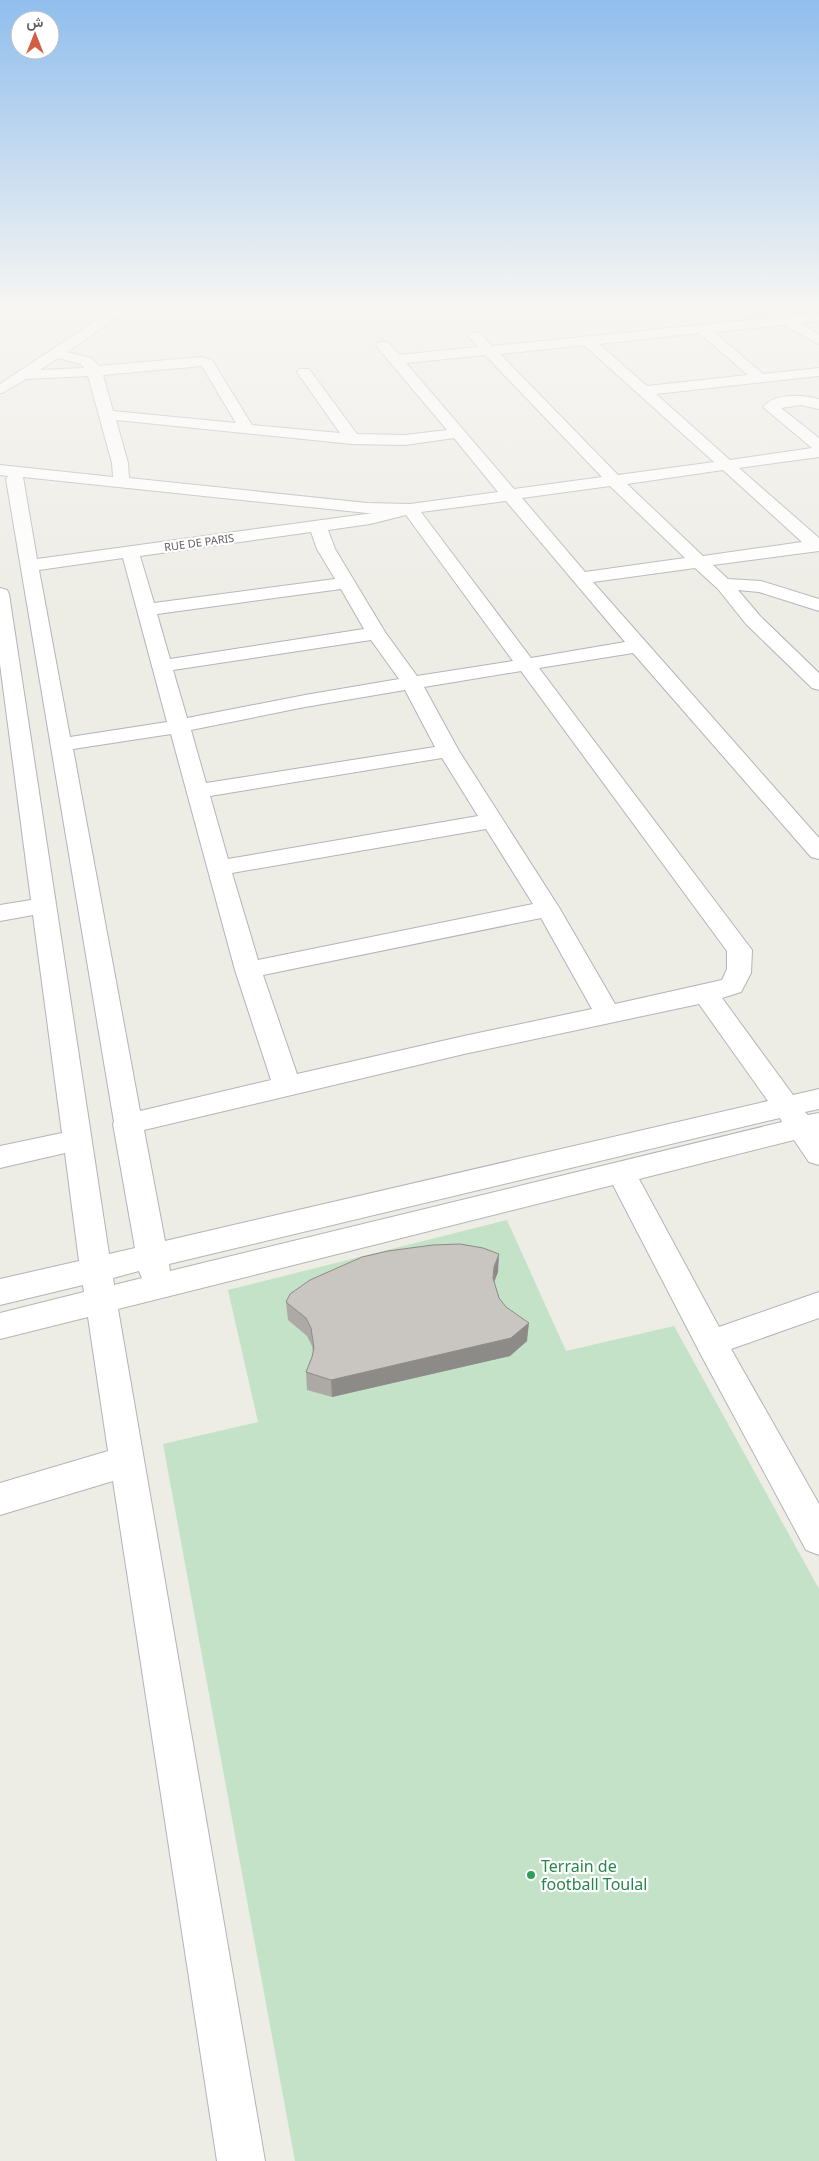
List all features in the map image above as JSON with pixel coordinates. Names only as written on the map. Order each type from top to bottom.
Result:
[{"type":"street","points":[[106,410],[120,463],[121,482]]},
{"type":"street","points":[[235,410],[246,429]]},
{"type":"street","points":[[331,410],[352,439]]},
{"type":"street","points":[[438,410],[638,646],[819,852]]},
{"type":"street","points":[[546,410],[619,485],[724,585],[753,620],[816,678]]},
{"type":"street","points":[[664,410],[818,546]]},
{"type":"street","points":[[775,410],[819,446]]},
{"type":"street","points":[[107,415],[352,439],[405,440],[457,433]]},
{"type":"street","points":[[9,471],[413,513],[731,469],[819,452]]},
{"type":"street","points":[[731,469],[819,461]]},
{"type":"street","points":[[9,471],[14,479],[157,1287]]},
{"type":"street","points":[[127,1124],[287,1086],[705,994],[732,986],[739,974],[741,964],[739,950],[413,513]]},
{"type":"street","name":"RUE DE PARIS","points":[[29,566],[413,513]]},
{"type":"street","points":[[318,526],[326,549],[376,633],[412,684],[448,751],[548,909],[608,1014]]},
{"type":"street","points":[[580,578],[818,546]]},
{"type":"street","points":[[130,552],[248,970],[287,1086]]},
{"type":"street","points":[[146,610],[347,583]]},
{"type":"street","points":[[724,585],[737,583],[759,586],[819,605]]},
{"type":"street","points":[[0,594],[3,632],[45,906],[99,1285],[241,2161]]},
{"type":"street","points":[[162,666],[376,633]]},
{"type":"street","points":[[60,745],[179,726],[305,701],[638,646]]},
{"type":"street","points":[[197,791],[448,751]]},
{"type":"street","points":[[219,868],[491,821]]},
{"type":"street","points":[[0,913],[45,906]]},
{"type":"street","points":[[248,970],[548,909]]},
{"type":"street","points":[[705,994],[802,1119],[819,1154]]},
{"type":"street","points":[[0,1292],[99,1285],[157,1287],[621,1172],[802,1119],[819,1099]]},
{"type":"street","points":[[0,1326],[99,1285],[152,1256],[802,1119]]},
{"type":"street","points":[[0,1157],[78,1140]]},
{"type":"street","points":[[621,1172],[711,1343],[816,1526]]},
{"type":"street","points":[[711,1343],[819,1305]]},
{"type":"street","points":[[0,1499],[127,1462]]},
{"type":"green space","name":"Terrain de football Toulal","points":[[507,1220],[566,1351],[674,1326],[819,1589],[819,2161],[295,2161],[163,1444],[258,1422],[228,1290]]},
{"type":"building","points":[[460,1244],[483,1248],[499,1254],[494,1267],[493,1278],[499,1298],[506,1307],[529,1323],[511,1338],[331,1380],[306,1372],[314,1348],[311,1328],[306,1318],[286,1302],[290,1294],[310,1280],[362,1257],[388,1251],[433,1245]]},
{"type":"place","name":"Terrain de football Toulal","points":[[531,1875]]}]
